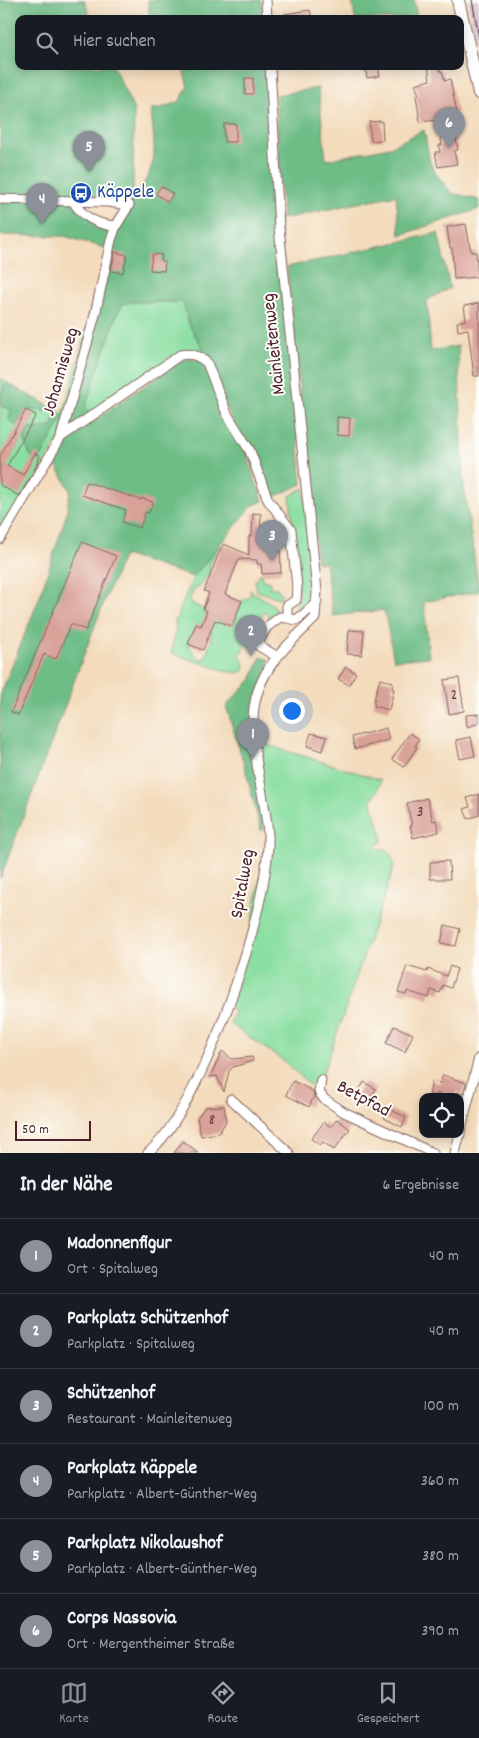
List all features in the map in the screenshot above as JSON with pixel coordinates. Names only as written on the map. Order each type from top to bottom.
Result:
[{"type":"main road","points":[[458,0],[461,15]]},
{"type":"main road","points":[[464,27],[479,93]]},
{"type":"street","points":[[266,0],[267,15]]},
{"type":"street","name":"Mainleitenweg","points":[[270,70],[279,228],[317,602],[315,618]]},
{"type":"street","points":[[0,199],[73,201],[81,212],[93,221],[104,225],[116,226]]},
{"type":"street","name":"Johannisweg","points":[[0,538],[61,437],[95,315],[111,240],[116,226],[129,205],[73,201]]},
{"type":"street","points":[[61,437],[173,359],[186,354],[202,358],[210,368],[227,414],[250,451],[268,500],[291,530],[297,594],[296,600],[287,606],[287,618]]},
{"type":"street","points":[[276,656],[260,646],[259,640],[267,627],[280,617],[296,620],[317,602]]},
{"type":"street","name":"Spitalweg","points":[[148,1153],[157,1146],[178,1116],[195,1086],[214,1042],[247,948],[262,892],[268,836],[254,741],[254,707],[266,673],[276,656],[315,618]]},
{"type":"street","points":[[464,1117],[479,1058]]},
{"type":"street","name":"Betpfad","points":[[321,1080],[319,1092],[324,1099],[344,1112],[433,1153]]},
{"type":"street","points":[[231,1099],[290,1153]]},
{"type":"street","points":[[455,1153],[459,1138]]},
{"type":"shaded area","points":[[468,0],[479,0],[479,59],[472,23]]},
{"type":"green space","points":[[0,0],[84,0],[90,15],[15,15],[15,70],[115,70],[134,110],[133,197],[69,194],[0,195]]},
{"type":"green space","points":[[148,0],[261,0],[262,15],[150,15]]},
{"type":"green space","points":[[352,0],[414,0],[416,15],[354,15]]},
{"type":"green space","points":[[184,70],[266,70],[302,484],[268,500],[207,363],[203,348],[190,326],[183,302],[131,302],[123,304],[117,314],[85,407],[92,415],[61,437],[109,249],[64,236],[0,235],[0,199],[73,201],[77,208],[110,226],[136,196],[150,170],[154,149],[151,109],[158,109],[179,102],[188,87]]},
{"type":"green space","points":[[318,88],[326,160],[390,147],[424,130],[430,162],[436,174],[452,193],[479,200],[479,209],[400,235],[396,195],[282,219],[276,95]]},
{"type":"green space","points":[[438,233],[450,288],[427,300],[431,351],[458,346],[464,487],[479,591],[424,602],[429,657],[394,660],[384,610],[333,616],[325,562],[317,563],[287,267]]},
{"type":"green space","points":[[109,249],[61,437],[0,538],[0,379],[63,414]]},
{"type":"green space","points":[[131,302],[183,302],[189,323],[203,348],[207,363],[186,354],[92,415],[85,407],[117,314],[123,304]]},
{"type":"green space","points":[[187,359],[200,361],[207,369],[227,423],[245,452],[263,501],[252,506],[193,577],[124,555],[106,596],[0,879],[0,696],[40,596],[66,516],[70,490],[53,459],[65,440],[181,361]]},
{"type":"green space","points":[[8,384],[51,407],[46,412],[26,410],[15,425],[9,420],[11,409],[2,407],[1,399],[4,385]]},
{"type":"green space","points":[[55,410],[64,415],[39,461],[30,455],[24,437],[28,429],[51,427],[54,423]]},
{"type":"green space","points":[[304,488],[314,599],[302,612],[291,618],[299,600],[290,496]]},
{"type":"green space","points":[[219,546],[210,564],[209,574],[198,588],[195,588],[189,602],[207,611],[205,616],[232,626],[242,601],[251,596],[250,590],[272,604],[277,612],[269,618],[266,611],[247,636],[251,637],[240,655],[245,665],[244,670],[240,673],[228,672],[171,653],[176,629],[175,622],[193,577]],"holes":[[[196,624],[211,630],[211,641],[204,660],[197,657],[188,644]]]},
{"type":"green space","points":[[259,574],[262,574],[262,580],[270,582],[270,588],[277,588],[281,594],[281,599],[257,591],[255,581]]},
{"type":"green space","points":[[261,657],[270,660],[254,707],[264,829],[261,831],[244,764],[226,706],[251,680]]},
{"type":"green space","points":[[254,741],[381,780],[376,794],[371,800],[382,836],[382,842],[376,845],[378,850],[383,849],[391,853],[394,867],[328,1059],[320,1079],[314,1079],[319,1080],[314,1089],[284,1061],[230,1024],[234,1013],[229,1003],[247,948],[268,836]]},
{"type":"building","points":[[310,10],[311,15],[284,15]]},
{"type":"building","points":[[366,70],[379,70],[380,76],[367,78]]},
{"type":"building","points":[[429,70],[442,71],[445,81],[450,79],[457,113],[452,115],[458,150],[454,151],[457,164],[438,167],[435,152],[440,152],[439,145],[442,145],[438,120],[420,122],[416,95],[419,95],[415,84],[430,80]]},
{"type":"building","points":[[245,78],[253,78],[253,94],[245,94]]},
{"type":"building","points":[[382,121],[383,140],[371,141],[369,122]]},
{"type":"building","points":[[224,124],[236,124],[236,142],[224,142]]},
{"type":"building","points":[[161,186],[173,194],[168,202],[156,194]]},
{"type":"building","points":[[466,224],[471,252],[476,252],[478,277],[454,279],[452,248],[450,248],[447,227]]},
{"type":"building","points":[[115,252],[127,255],[123,273],[111,271]]},
{"type":"building","points":[[152,254],[162,255],[161,261],[165,262],[164,271],[150,270]]},
{"type":"building","points":[[479,303],[479,376],[474,376],[468,329],[458,331],[457,322],[466,320],[464,306]]},
{"type":"building","points":[[26,410],[36,415],[7,466],[23,475],[35,453],[40,456],[34,471],[19,496],[0,485],[0,456]]},
{"type":"building","points":[[337,417],[350,418],[349,436],[337,435]]},
{"type":"building","points":[[87,482],[141,500],[141,498],[153,502],[149,513],[145,512],[140,528],[122,522],[126,510],[82,495]]},
{"type":"building","points":[[253,513],[261,514],[260,535],[280,535],[281,573],[262,574],[261,564],[257,564],[257,560],[239,559],[225,594],[242,601],[232,626],[215,620],[203,650],[188,644],[196,624],[201,626],[207,611],[203,609],[209,593],[204,591],[221,548],[224,544],[249,555],[249,536],[252,536]]},
{"type":"building","points":[[82,542],[116,556],[86,630],[71,624],[56,659],[44,654],[18,715],[11,712]]},
{"type":"building","points":[[349,630],[364,631],[362,655],[347,654]]},
{"type":"building","points":[[346,667],[356,673],[349,685],[338,679]]},
{"type":"building","points":[[459,678],[464,711],[449,714],[444,680]]},
{"type":"building","points":[[380,679],[393,682],[392,689],[394,689],[389,710],[374,706],[375,704],[373,703]]},
{"type":"building","points":[[479,714],[479,723],[467,727],[466,715]]},
{"type":"building","points":[[386,728],[389,740],[355,749],[352,737]]},
{"type":"building","points":[[311,733],[327,737],[322,751],[307,746]]},
{"type":"building","points":[[410,733],[419,739],[415,746],[417,747],[404,767],[392,759]]},
{"type":"building","points":[[471,737],[475,756],[460,759],[456,740]]},
{"type":"building","points":[[479,794],[479,815],[468,819],[464,809],[470,807],[467,798]]},
{"type":"building","points":[[427,798],[433,821],[436,820],[439,832],[413,838],[407,803]]},
{"type":"building","points":[[449,861],[450,879],[430,879],[430,862]]},
{"type":"building","points":[[445,925],[460,929],[456,946],[441,943]]},
{"type":"building","points":[[407,966],[427,972],[428,969],[446,976],[450,966],[457,969],[451,988],[443,985],[440,993],[431,990],[429,998],[407,991],[406,994],[398,992]]},
{"type":"building","points":[[394,1026],[413,1034],[405,1052],[386,1043]]},
{"type":"building","points":[[222,1051],[232,1059],[252,1057],[253,1061],[233,1067],[229,1071],[224,1092],[217,1076],[210,1077]]},
{"type":"building","points":[[443,1075],[466,1083],[463,1093],[429,1093],[432,1081],[440,1083]]},
{"type":"building","points":[[293,1081],[313,1091],[314,1096],[309,1107],[286,1095]]},
{"type":"building","points":[[364,1082],[376,1089],[367,1106],[354,1099]]},
{"type":"building","points":[[224,1106],[226,1121],[219,1133],[201,1136],[197,1118],[205,1107]]},
{"type":"building","points":[[389,1109],[406,1117],[402,1127],[384,1118]]},
{"type":"building","points":[[337,1119],[350,1129],[334,1150],[323,1142],[320,1145],[311,1139],[324,1122],[331,1127]]},
{"type":"building","points":[[183,1141],[199,1153],[174,1153]]},
{"type":"tram line","points":[[472,0],[479,37]]},
{"type":"place","name":"Corps Nassovia","points":[[449,148]]},
{"type":"place","name":"Parkplatz Nikolaushof","points":[[89,172]]},
{"type":"place","name":"Käppele","points":[[81,193]]},
{"type":"place","name":"Parkplatz Käppele","points":[[42,224]]},
{"type":"place","name":"Schützenhof","points":[[272,561]]},
{"type":"place","name":"Parkplatz Schützenhof","points":[[251,656]]},
{"type":"place","name":"Madonnenfigur","points":[[253,759]]}]
